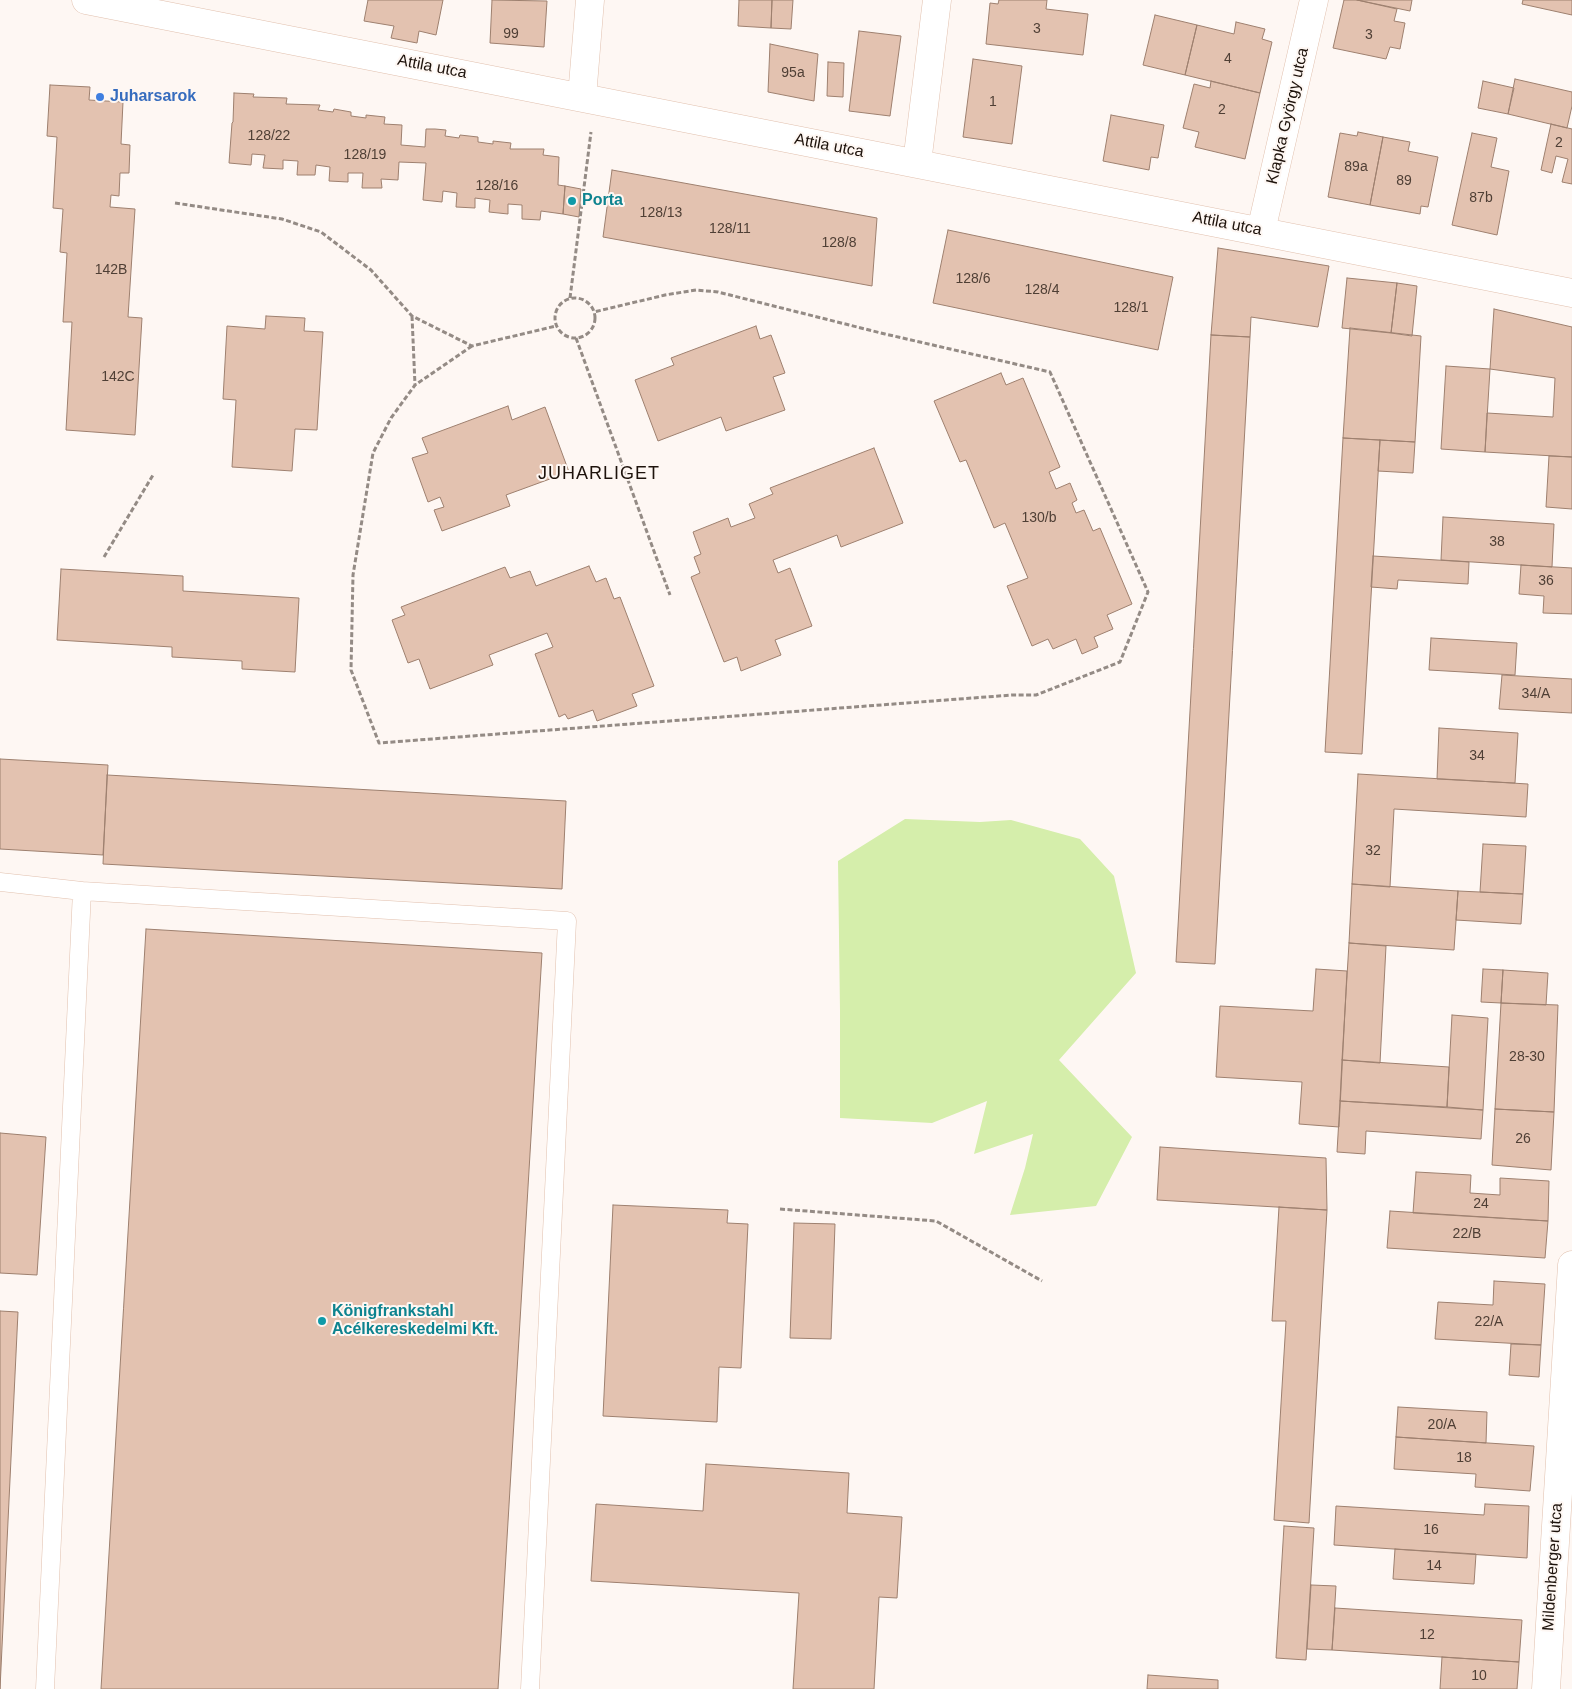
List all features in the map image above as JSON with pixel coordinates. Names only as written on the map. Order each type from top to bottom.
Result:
[{"type":"street","name":"Attila utca","points":[[86,0],[176,8],[589,98],[1572,293]]},
{"type":"street","points":[[589,98],[590,0]]},
{"type":"street","points":[[917,163],[937,0]]},
{"type":"street","name":"Klapka György utca","points":[[1261,231],[1314,0]]},
{"type":"street","name":"Mildenberger utca","points":[[1546,1689],[1572,1265]]},
{"type":"lane","points":[[0,882],[82,891],[568,922],[530,1689]]},
{"type":"lane","points":[[44,1689],[82,891]]},
{"type":"path","points":[[570,298],[589,98]]},
{"type":"path","points":[[175,203],[282,219],[321,232],[371,270],[412,316],[472,346]]},
{"type":"path","points":[[556,326],[472,346],[415,386],[391,418],[373,453],[353,575],[351,670],[379,743],[1012,695],[1036,695],[1120,662],[1148,592],[1050,372],[885,334],[718,292],[696,290],[665,295],[594,312]]},
{"type":"path","points":[[570,298],[580,298],[589,304],[594,312],[594,324],[587,334],[576,338],[564,336],[556,326],[555,314],[560,304],[570,298]]},
{"type":"path","points":[[412,316],[415,386]]},
{"type":"path","points":[[576,338],[670,595]]},
{"type":"path","points":[[104,557],[153,475]]},
{"type":"path","points":[[780,1209],[936,1221],[1042,1281]]},
{"type":"green space","points":[[905,819],[980,822],[1011,820],[1080,839],[1114,876],[1136,973],[1059,1060],[1132,1137],[1096,1206],[1010,1215],[1025,1168],[1033,1134],[974,1154],[987,1101],[932,1123],[840,1118],[838,861]]},
{"type":"building","points":[[368,0],[443,0],[436,35],[419,31],[417,43],[391,38],[394,26],[364,21]]},
{"type":"building","points":[[492,0],[547,1],[544,47],[490,43]]},
{"type":"building","points":[[739,0],[772,0],[771,28],[738,26]]},
{"type":"building","points":[[772,0],[793,0],[791,29],[771,28]]},
{"type":"building","points":[[999,0],[1047,0],[1046,9],[1088,14],[1083,55],[986,44],[990,3],[998,4]]},
{"type":"building","points":[[1344,0],[1357,0],[1397,9],[1394,21],[1405,23],[1400,49],[1390,47],[1386,59],[1333,48]]},
{"type":"building","points":[[1357,0],[1412,0],[1410,11]]},
{"type":"building","points":[[1523,0],[1572,0],[1572,15],[1522,4]]},
{"type":"building","points":[[1155,15],[1197,25],[1185,75],[1143,65]]},
{"type":"building","points":[[1236,22],[1265,29],[1262,39],[1272,42],[1260,93],[1185,75],[1197,25],[1234,34]]},
{"type":"building","points":[[859,31],[901,36],[890,116],[849,111]]},
{"type":"building","points":[[770,44],[818,54],[814,101],[768,92]]},
{"type":"building","points":[[973,59],[1022,66],[1012,144],[963,137]]},
{"type":"building","points":[[828,62],[844,63],[843,97],[827,96]]},
{"type":"building","points":[[1515,79],[1572,92],[1572,106],[1567,128],[1508,114]]},
{"type":"building","points":[[1211,81],[1260,93],[1245,159],[1195,147],[1199,132],[1183,128],[1194,84],[1210,88]]},
{"type":"building","points":[[1483,81],[1514,88],[1508,114],[1478,108]]},
{"type":"building","points":[[50,85],[90,87],[89,100],[123,102],[121,144],[130,145],[129,173],[120,173],[119,196],[111,195],[110,207],[135,209],[128,317],[142,318],[135,435],[66,430],[72,322],[63,322],[67,253],[60,252],[63,209],[53,208],[57,137],[47,136]]},
{"type":"building","points":[[234,93],[254,94],[253,97],[287,98],[286,104],[320,105],[318,110],[333,112],[334,109],[351,112],[351,116],[366,118],[366,115],[385,117],[384,124],[402,125],[401,145],[425,147],[426,129],[435,129],[446,130],[445,136],[459,138],[460,135],[478,137],[478,142],[493,144],[493,141],[511,143],[510,149],[544,149],[543,155],[559,157],[558,185],[565,186],[563,214],[541,211],[540,220],[522,219],[522,205],[508,204],[508,214],[489,212],[490,200],[475,198],[475,208],[456,207],[457,193],[443,191],[442,202],[423,200],[426,163],[399,162],[398,180],[381,179],[382,188],[362,188],[363,173],[348,173],[348,182],[329,181],[330,167],[316,165],[315,175],[297,175],[298,161],[283,160],[283,169],[263,168],[265,155],[252,154],[251,165],[229,163]]},
{"type":"building","points":[[1111,115],[1164,125],[1158,158],[1151,157],[1149,170],[1103,161]]},
{"type":"building","points":[[1551,124],[1572,129],[1572,184],[1562,182],[1568,159],[1556,156],[1552,173],[1541,170]]},
{"type":"building","points":[[1358,132],[1383,137],[1370,205],[1328,197],[1340,133],[1357,136]]},
{"type":"building","points":[[1472,133],[1497,138],[1491,167],[1509,171],[1497,235],[1452,225]]},
{"type":"building","points":[[1383,137],[1410,142],[1408,151],[1438,157],[1428,207],[1421,206],[1420,214],[1370,205]]},
{"type":"building","points":[[612,170],[877,218],[872,286],[603,237]]},
{"type":"building","name":"Porta","points":[[565,186],[581,189],[579,217],[563,214]]},
{"type":"building","points":[[948,230],[1173,277],[1158,350],[933,303]]},
{"type":"building","points":[[1218,248],[1329,266],[1318,327],[1251,317],[1250,337],[1211,335]]},
{"type":"building","points":[[1347,278],[1397,283],[1391,333],[1342,328]]},
{"type":"building","points":[[1397,283],[1417,286],[1412,336],[1391,333]]},
{"type":"building","points":[[1494,309],[1572,327],[1572,457],[1485,452],[1487,413],[1553,417],[1555,378],[1490,369]]},
{"type":"building","points":[[266,316],[305,318],[304,331],[323,332],[317,430],[295,429],[292,471],[232,467],[236,400],[223,399],[227,326],[265,329]]},
{"type":"building","points":[[756,326],[760,339],[771,335],[785,373],[773,377],[785,410],[726,431],[721,417],[658,441],[635,380],[674,365],[671,358]]},
{"type":"building","points":[[1350,328],[1421,336],[1415,442],[1343,438]]},
{"type":"building","points":[[1211,335],[1250,337],[1215,964],[1176,962]]},
{"type":"building","points":[[1446,366],[1490,369],[1485,452],[1441,449]]},
{"type":"building","points":[[1001,373],[1006,385],[1023,378],[1060,467],[1049,472],[1056,489],[1070,483],[1077,500],[1072,503],[1076,513],[1084,510],[1093,531],[1100,528],[1132,604],[1107,615],[1113,629],[1094,637],[1098,647],[1082,654],[1076,639],[1053,649],[1048,639],[1032,646],[1007,586],[1028,578],[1005,523],[994,528],[966,460],[960,462],[934,401]]},
{"type":"building","points":[[508,406],[512,420],[545,407],[569,472],[506,495],[510,506],[442,531],[434,510],[444,507],[440,497],[428,502],[412,458],[428,453],[422,438]]},
{"type":"building","points":[[1343,438],[1380,440],[1362,754],[1325,752]]},
{"type":"building","points":[[1380,440],[1415,442],[1413,473],[1378,471]]},
{"type":"building","points":[[874,448],[903,523],[841,547],[837,535],[773,560],[778,573],[790,568],[812,626],[775,640],[781,655],[741,671],[737,657],[724,662],[691,577],[700,573],[694,557],[701,554],[693,532],[728,518],[731,527],[755,518],[749,504],[773,494],[770,488]]},
{"type":"building","points":[[1549,456],[1572,457],[1572,509],[1546,507]]},
{"type":"building","points":[[1443,517],[1554,524],[1552,567],[1441,560]]},
{"type":"building","points":[[1373,556],[1469,562],[1468,584],[1398,580],[1397,589],[1371,587]]},
{"type":"building","points":[[1521,565],[1572,568],[1572,614],[1543,613],[1544,596],[1519,594]]},
{"type":"building","points":[[589,566],[596,582],[606,578],[614,599],[620,597],[654,686],[632,694],[637,706],[597,721],[593,710],[568,719],[565,714],[559,717],[535,654],[553,647],[547,633],[489,655],[493,665],[430,689],[419,659],[408,663],[392,620],[405,615],[401,607],[505,567],[510,578],[530,571],[536,586]]},
{"type":"building","points":[[61,569],[183,576],[183,591],[299,598],[295,672],[242,669],[242,661],[172,657],[172,647],[57,640]]},
{"type":"building","points":[[1431,638],[1517,643],[1515,675],[1429,670]]},
{"type":"building","points":[[1502,675],[1572,679],[1572,713],[1499,709]]},
{"type":"building","points":[[1439,728],[1518,733],[1515,783],[1437,779]]},
{"type":"building","points":[[0,759],[108,765],[103,855],[0,849]]},
{"type":"building","points":[[1358,774],[1528,784],[1526,817],[1394,809],[1390,887],[1352,884]]},
{"type":"building","points":[[107,775],[566,801],[562,889],[103,864]]},
{"type":"building","points":[[1483,844],[1526,846],[1523,894],[1480,892]]},
{"type":"building","points":[[1352,884],[1458,891],[1454,950],[1349,943]]},
{"type":"building","points":[[1458,891],[1523,894],[1521,924],[1456,920]]},
{"type":"building","name":"Königfrankstahl Acélkereskedelmi Kft.","points":[[146,929],[542,953],[498,1689],[101,1689]]},
{"type":"building","points":[[1349,943],[1386,946],[1380,1063],[1342,1060]]},
{"type":"building","points":[[1316,969],[1347,971],[1339,1127],[1299,1124],[1302,1082],[1216,1077],[1220,1006],[1313,1011]]},
{"type":"building","points":[[1483,969],[1503,970],[1501,1003],[1481,1002]]},
{"type":"building","points":[[1503,970],[1548,973],[1546,1005],[1501,1003]]},
{"type":"building","points":[[1501,1003],[1558,1005],[1554,1112],[1495,1109]]},
{"type":"building","points":[[1452,1015],[1488,1018],[1483,1110],[1447,1107]]},
{"type":"building","points":[[1342,1060],[1449,1067],[1447,1107],[1340,1101]]},
{"type":"building","points":[[1340,1101],[1483,1110],[1481,1139],[1366,1131],[1365,1154],[1337,1152]]},
{"type":"building","points":[[1495,1109],[1554,1112],[1551,1170],[1492,1165]]},
{"type":"building","points":[[0,1133],[46,1137],[37,1275],[0,1273]]},
{"type":"building","points":[[1160,1147],[1326,1158],[1327,1210],[1157,1200]]},
{"type":"building","points":[[1416,1172],[1471,1175],[1470,1193],[1500,1195],[1500,1178],[1549,1181],[1548,1221],[1413,1213]]},
{"type":"building","points":[[613,1205],[728,1210],[727,1223],[748,1224],[741,1368],[719,1367],[717,1422],[603,1416]]},
{"type":"building","points":[[1279,1207],[1327,1210],[1309,1523],[1274,1520],[1286,1321],[1272,1321]]},
{"type":"building","points":[[1390,1211],[1548,1221],[1545,1258],[1387,1248]]},
{"type":"building","points":[[794,1223],[835,1224],[831,1339],[790,1338]]},
{"type":"building","points":[[1494,1281],[1545,1284],[1541,1345],[1435,1339],[1438,1302],[1493,1305]]},
{"type":"building","points":[[0,1311],[18,1312],[0,1689]]},
{"type":"building","points":[[1511,1344],[1541,1345],[1539,1377],[1509,1375]]},
{"type":"building","points":[[1398,1407],[1487,1412],[1486,1443],[1396,1437]]},
{"type":"building","points":[[1396,1437],[1534,1446],[1530,1491],[1475,1487],[1476,1474],[1394,1469]]},
{"type":"building","points":[[706,1464],[849,1473],[847,1513],[902,1517],[897,1598],[879,1597],[874,1689],[793,1689],[799,1593],[591,1581],[596,1504],[703,1511]]},
{"type":"building","points":[[1485,1504],[1529,1506],[1527,1558],[1334,1545],[1336,1506],[1484,1515]]},
{"type":"building","points":[[1284,1526],[1314,1528],[1306,1660],[1276,1658]]},
{"type":"building","points":[[1395,1549],[1476,1554],[1474,1584],[1393,1579]]},
{"type":"building","points":[[1311,1585],[1336,1586],[1332,1650],[1307,1649]]},
{"type":"building","points":[[1335,1608],[1522,1620],[1519,1662],[1332,1650]]},
{"type":"building","points":[[1442,1657],[1519,1662],[1517,1689],[1440,1689]]},
{"type":"building","points":[[1148,1675],[1218,1680],[1218,1689],[1147,1689]]},
{"type":"place","name":"Juharsarok","points":[[100,97]]},
{"type":"place","name":"Porta","points":[[572,201]]},
{"type":"place","name":"Königfrankstahl Acélkereskedelmi Kft.","points":[[322,1321]]},
{"type":"district","name":"JUHARLIGET","points":[[599,474]]}]
